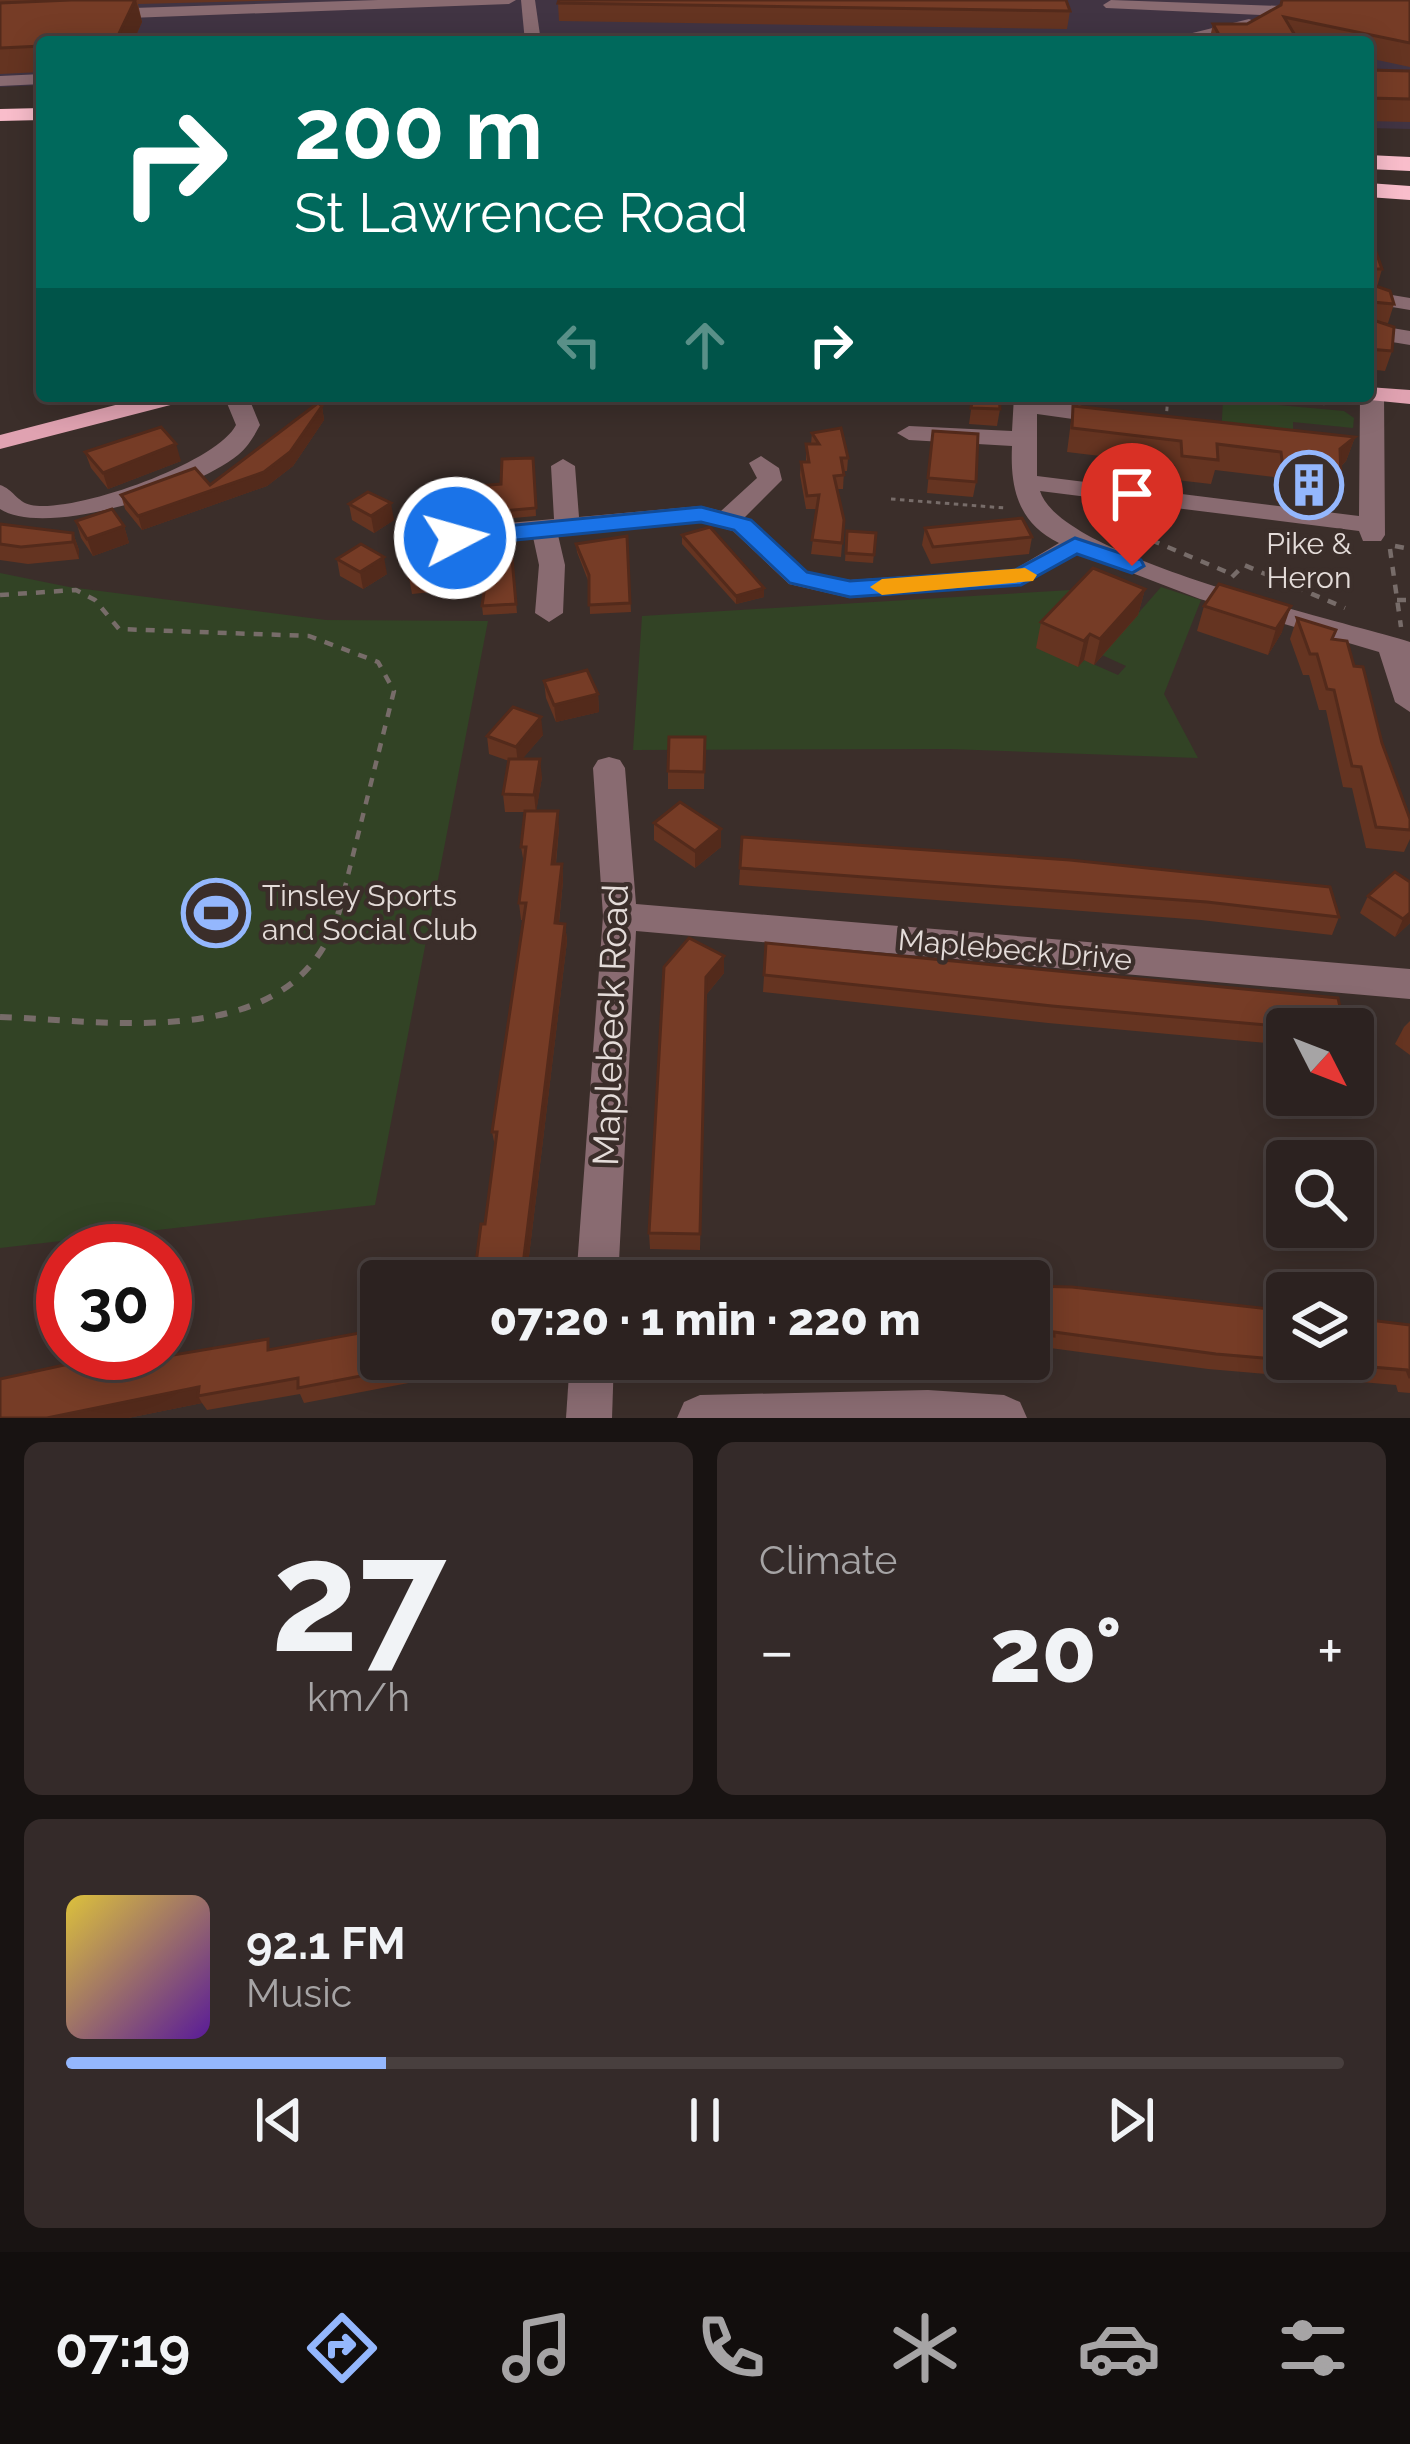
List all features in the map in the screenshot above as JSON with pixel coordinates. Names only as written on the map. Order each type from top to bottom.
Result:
[{"type":"highway","points":[[0,115],[36,114]]},
{"type":"highway","points":[[0,130],[36,130]]},
{"type":"highway","points":[[1374,141],[1410,142]]},
{"type":"highway","points":[[1374,162],[1410,164]]},
{"type":"highway","points":[[1374,171],[1410,173]]},
{"type":"highway","points":[[1374,190],[1410,193]]},
{"type":"main road","points":[[1374,394],[1410,397]]},
{"type":"main road","points":[[0,442],[155,402]]},
{"type":"street","points":[[89,15],[509,0]]},
{"type":"street","points":[[528,0],[532,36]]},
{"type":"street","points":[[1111,5],[1289,5]]},
{"type":"street","points":[[1192,36],[1273,19],[1289,5]]},
{"type":"street","points":[[0,81],[36,79]]},
{"type":"street","points":[[1374,298],[1410,304]]},
{"type":"street","points":[[1374,332],[1410,338]]},
{"type":"street","points":[[0,493],[6,503],[20,510],[58,512],[190,470],[215,459],[243,437],[248,425],[238,402]]},
{"type":"street","points":[[1026,402],[1026,482],[1034,510],[1052,531],[1085,550],[1226,584],[1402,649],[1410,702]]},
{"type":"street","points":[[1031,402],[1087,414]]},
{"type":"street","points":[[1026,482],[1377,536],[1360,440],[1368,402]]},
{"type":"street","points":[[909,433],[1026,439]]},
{"type":"street","points":[[728,519],[769,480],[770,472],[761,463]]},
{"type":"street","points":[[549,613],[563,466]]},
{"type":"street","points":[[409,540],[681,513],[728,519],[753,534],[784,569],[799,578],[850,589],[1021,577],[1085,550]]},
{"type":"street","name":"Maplebeck Road","points":[[598,1260],[620,916],[609,768]]},
{"type":"street","name":"Maplebeck Drive","points":[[620,916],[1410,984]]},
{"type":"street","points":[[589,1418],[591,1380]]},
{"type":"street","points":[[700,1418],[827,1410],[935,1410],[1004,1418]]},
{"type":"path","points":[[1165,436],[1168,402]]},
{"type":"path","points":[[891,499],[1034,510]]},
{"type":"path","points":[[1085,550],[1125,529],[1226,584],[1244,565],[1357,614],[1343,631]]},
{"type":"path","points":[[1377,536],[1410,549]]},
{"type":"path","points":[[1377,536],[1397,600],[1402,649]]},
{"type":"path","points":[[0,595],[52,591],[87,595],[96,601],[108,623],[119,628],[309,636],[378,662],[394,691],[334,931],[314,961],[285,989],[242,1011],[203,1021],[0,1017]]},
{"type":"path","points":[[1397,600],[1410,600]]},
{"type":"shaded area","points":[[0,0],[1410,0],[1410,129],[1374,128],[1374,36],[36,36],[36,85],[0,87]]},
{"type":"green space","points":[[1223,402],[1344,411],[1354,418],[1353,428],[1293,422],[1293,444],[1221,436]]},
{"type":"green space","name":"Tinsley Sports and Social Club","points":[[0,573],[69,587],[326,620],[488,621],[375,1205],[192,1226],[36,1224],[36,1244],[0,1248]]},
{"type":"green space","points":[[1161,587],[1201,600],[1164,694],[1198,758],[949,749],[633,750],[642,616],[1088,589],[1077,666],[1084,660],[1118,675],[1126,666],[1102,655]]},
{"type":"building","points":[[135,0],[118,36],[36,36],[36,46],[0,48],[0,3]]},
{"type":"building","points":[[1066,0],[1070,11],[558,3]]},
{"type":"building","points":[[1282,0],[1410,0],[1410,43],[1284,17],[1295,36],[1220,36],[1213,24],[1247,24]]},
{"type":"building","points":[[1374,70],[1410,71],[1410,99],[1374,98]]},
{"type":"building","points":[[1374,285],[1390,291],[1394,304],[1374,302]]},
{"type":"building","points":[[1374,320],[1394,327],[1392,351],[1374,350]]},
{"type":"building","points":[[972,402],[999,402],[1000,409],[971,408]]},
{"type":"building","points":[[318,403],[322,406],[290,452],[264,472],[138,516],[121,495],[195,468],[210,485]]},
{"type":"building","points":[[1073,406],[1355,437],[1340,449],[1341,477],[1314,474],[1315,480],[1284,476],[1281,452],[1217,444],[1218,460],[1182,456],[1181,441],[1072,428]]},
{"type":"building","points":[[161,427],[176,444],[103,473],[85,452]]},
{"type":"building","points":[[841,428],[848,458],[841,458],[844,475],[834,476],[844,520],[842,543],[812,540],[819,495],[807,496],[801,462],[809,462],[806,444],[819,444],[812,433]]},
{"type":"building","points":[[933,431],[978,434],[976,482],[928,478]]},
{"type":"building","points":[[533,458],[536,508],[479,513],[477,486],[501,484],[502,459]]},
{"type":"building","points":[[368,492],[391,503],[371,516],[349,504]]},
{"type":"building","points":[[112,509],[124,526],[87,539],[76,521]]},
{"type":"building","points":[[1022,518],[1032,537],[933,547],[925,528]]},
{"type":"building","points":[[0,524],[73,533],[73,542],[0,544]]},
{"type":"building","points":[[710,527],[764,588],[736,596],[682,535]]},
{"type":"building","points":[[847,531],[876,533],[874,555],[846,553]]},
{"type":"building","points":[[510,535],[516,604],[482,606],[481,538]]},
{"type":"building","points":[[627,536],[630,603],[589,605],[589,575],[576,544]]},
{"type":"building","points":[[361,544],[384,557],[360,572],[337,559]]},
{"type":"building","points":[[438,550],[438,574],[409,577],[410,553]]},
{"type":"building","points":[[1093,568],[1145,589],[1100,639],[1090,634],[1084,641],[1041,622]]},
{"type":"building","points":[[1219,584],[1291,606],[1276,629],[1204,606]]},
{"type":"building","points":[[1297,618],[1336,630],[1332,639],[1347,641],[1354,666],[1363,667],[1410,830],[1376,827],[1361,767],[1352,766],[1334,690],[1327,689],[1317,654],[1310,654]]},
{"type":"building","points":[[587,670],[598,694],[554,705],[544,681]]},
{"type":"building","points":[[513,707],[541,717],[516,747],[487,736]]},
{"type":"building","points":[[669,737],[705,737],[704,772],[668,771]]},
{"type":"building","points":[[509,759],[540,759],[534,795],[503,794]]},
{"type":"building","points":[[680,802],[721,829],[695,851],[654,823]]},
{"type":"building","points":[[525,811],[558,811],[552,864],[562,864],[555,923],[565,924],[524,1260],[476,1260],[526,903],[519,903],[526,847],[521,847]]},
{"type":"building","points":[[742,837],[1070,860],[1330,887],[1339,917],[1207,902],[740,868]]},
{"type":"building","points":[[1395,872],[1410,882],[1410,913],[1403,919],[1368,896]]},
{"type":"building","points":[[689,938],[724,956],[706,977],[700,1234],[649,1233],[664,967]]},
{"type":"building","points":[[766,943],[1338,998],[1340,1008],[1266,1008],[1266,1025],[764,975]]},
{"type":"building","points":[[1050,1286],[1266,1309],[1266,1358],[1054,1332],[1050,1336]]},
{"type":"building","points":[[1374,1321],[1410,1325],[1410,1378],[1407,1370],[1374,1367]]},
{"type":"building","points":[[360,1333],[360,1376],[298,1388],[298,1378],[198,1396],[199,1387],[47,1418],[0,1418],[0,1379],[36,1371],[36,1380],[192,1380],[192,1352],[268,1339],[268,1350]]},
{"type":"slow traffic","points":[[882,587],[1025,575]]},
{"type":"place","name":"Pike & Heron","points":[[1309,485]]},
{"type":"place","name":"Tinsley Sports and Social Club","points":[[216,913]]},
{"type":"route","points":[[455,538],[701,514],[742,525],[784,569],[799,578],[850,589],[1021,577],[1075,545],[1132,566]]}]
